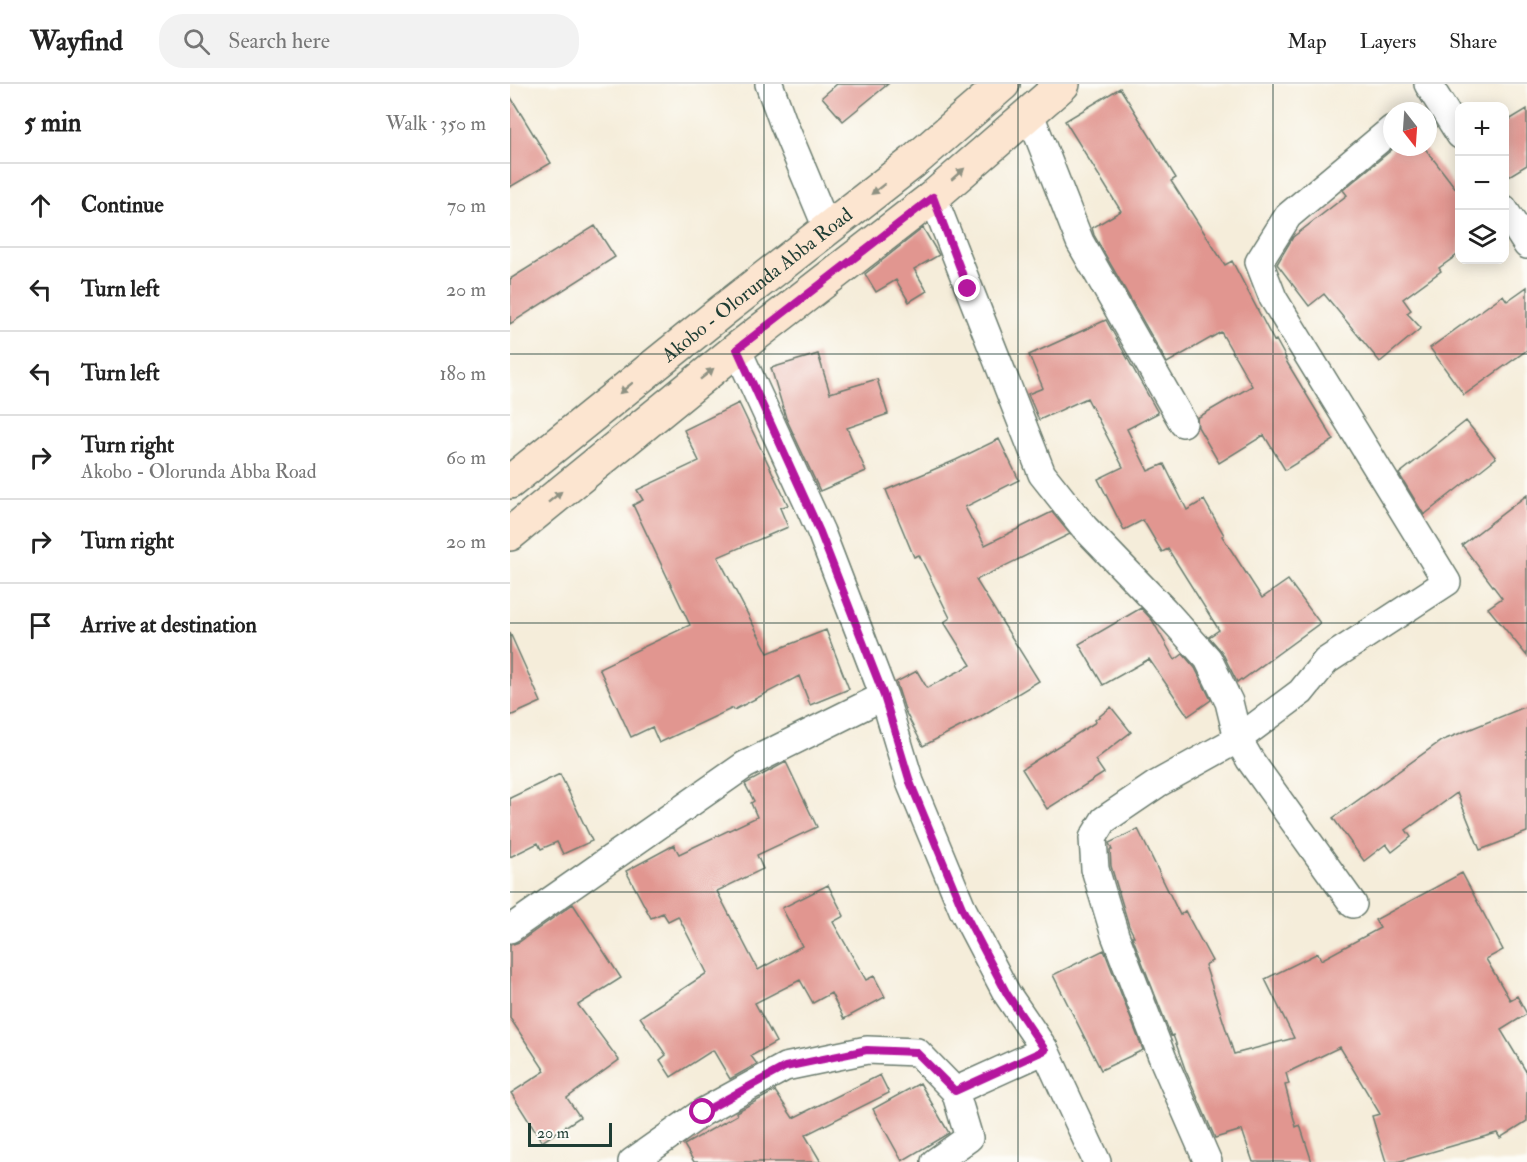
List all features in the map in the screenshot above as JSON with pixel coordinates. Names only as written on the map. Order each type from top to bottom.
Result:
[{"type":"main road","name":"Akobo - Olorunda Abba Road","points":[[510,483],[827,228],[913,162],[1003,84]]},
{"type":"main road","name":"Akobo - Olorunda Abba Road","points":[[510,534],[737,349],[933,197],[1063,84]]},
{"type":"street","points":[[770,84],[784,125],[827,228]]},
{"type":"street","points":[[1428,98],[1455,129]]},
{"type":"street","points":[[1029,112],[1080,242],[1183,423]]},
{"type":"street","points":[[1208,1162],[1163,1059],[1115,935],[1095,869],[1093,838],[1104,820],[1157,784],[1238,739],[1301,692],[1326,662],[1447,582],[1273,298],[1259,262],[1288,216],[1383,137]]},
{"type":"street","points":[[933,197],[1042,474],[1083,526],[1208,659],[1229,702],[1238,739],[1250,760],[1353,904]]},
{"type":"street","points":[[1505,210],[1527,245]]},
{"type":"street","points":[[737,349],[820,532],[884,696],[910,782],[963,910],[1007,994],[1045,1050],[1097,1162]]},
{"type":"street","points":[[510,929],[745,765],[884,696]]},
{"type":"street","points":[[632,1162],[703,1112],[785,1067],[867,1050],[916,1052],[955,1091],[969,1138],[935,1162]]},
{"type":"street","points":[[955,1091],[1045,1050]]},
{"type":"building","points":[[837,84],[888,84],[843,121],[822,97]]},
{"type":"building","points":[[1120,88],[1176,178],[1171,181],[1225,265],[1232,261],[1274,341],[1276,340],[1334,440],[1285,470],[1264,435],[1219,463],[1198,427],[1197,418],[1252,386],[1221,332],[1167,363],[1094,235],[1092,228],[1121,211],[1065,121]]},
{"type":"building","points":[[510,96],[551,163],[510,187]]},
{"type":"building","points":[[1527,109],[1527,165],[1509,176],[1509,156],[1509,120]]},
{"type":"building","points":[[1384,156],[1431,156],[1455,187],[1455,257],[1439,268],[1441,271],[1403,299],[1411,310],[1407,313],[1421,328],[1380,362],[1324,294],[1309,306],[1277,264],[1293,237],[1347,195],[1343,190]]},
{"type":"building","points":[[595,226],[615,257],[510,324],[510,279]]},
{"type":"building","points":[[923,228],[939,255],[914,269],[927,291],[909,302],[896,280],[876,292],[865,274]]},
{"type":"building","points":[[1527,287],[1527,350],[1464,395],[1430,348],[1503,295],[1507,301]]},
{"type":"building","points":[[1106,320],[1158,413],[1127,429],[1148,471],[1164,464],[1187,510],[1204,500],[1224,535],[1222,536],[1262,598],[1288,580],[1320,623],[1237,682],[1222,652],[1209,637],[1219,630],[1168,549],[1162,552],[1143,520],[1124,530],[1098,479],[1123,467],[1087,398],[1039,420],[1028,394],[1043,388],[1029,355]]},
{"type":"building","points":[[818,354],[830,393],[877,379],[888,414],[847,428],[866,471],[820,491],[786,418],[771,368]]},
{"type":"building","points":[[739,403],[788,505],[780,508],[788,527],[718,557],[768,653],[826,630],[849,689],[810,705],[799,676],[734,710],[733,708],[659,743],[652,727],[631,737],[599,668],[690,625],[633,505],[643,500],[637,490],[699,461],[684,430]]},
{"type":"building","points":[[1466,421],[1496,458],[1424,515],[1399,474]]},
{"type":"building","points":[[999,439],[1019,480],[965,507],[985,545],[1052,512],[1070,534],[976,580],[1039,681],[983,715],[923,746],[906,713],[896,682],[917,671],[927,688],[971,665],[944,622],[950,618],[919,555],[914,557],[886,490]]},
{"type":"building","points":[[1527,495],[1527,656],[1488,608],[1502,598],[1462,545]]},
{"type":"building","points":[[1141,608],[1152,620],[1175,660],[1183,654],[1195,668],[1211,700],[1188,716],[1149,659],[1103,685],[1079,644]]},
{"type":"building","points":[[510,633],[541,702],[510,716]]},
{"type":"building","points":[[1527,706],[1527,832],[1480,850],[1457,793],[1406,830],[1411,837],[1392,852],[1386,844],[1364,861],[1333,818],[1441,741]]},
{"type":"building","points":[[1111,707],[1131,732],[1095,760],[1104,773],[1047,809],[1022,769],[1096,722],[1095,720]]},
{"type":"building","points":[[786,762],[817,827],[757,855],[763,869],[717,891],[758,970],[802,946],[782,908],[828,885],[844,916],[833,922],[866,980],[874,976],[885,997],[844,1019],[831,993],[813,1003],[800,980],[755,1003],[776,1042],[751,1056],[757,1064],[730,1079],[713,1050],[671,1077],[660,1060],[666,1055],[640,1017],[707,973],[678,916],[668,921],[663,913],[651,918],[626,871],[674,845],[679,854],[757,817],[751,803],[754,801],[745,784]]},
{"type":"building","points":[[560,774],[592,841],[563,854],[557,842],[541,849],[538,843],[510,857],[510,798]]},
{"type":"building","points":[[1138,829],[1180,915],[1185,911],[1212,961],[1205,965],[1234,1054],[1294,1038],[1265,979],[1318,953],[1321,960],[1380,928],[1375,920],[1462,873],[1503,950],[1486,959],[1510,1000],[1517,996],[1527,1014],[1501,1030],[1527,1073],[1527,1121],[1500,1138],[1497,1133],[1397,1162],[1386,1162],[1372,1116],[1380,1114],[1340,1047],[1286,1073],[1289,1084],[1285,1085],[1296,1127],[1300,1125],[1312,1162],[1253,1162],[1242,1130],[1215,1138],[1173,1035],[1171,1036],[1132,936],[1134,936],[1111,866],[1110,850],[1112,850],[1109,843]]},
{"type":"building","points":[[573,904],[621,978],[578,1005],[619,1060],[567,1098],[580,1117],[542,1142],[511,1093],[545,1071],[510,1018],[510,945],[519,942]]},
{"type":"building","points":[[1104,950],[1143,1050],[1101,1070],[1053,975]]},
{"type":"building","points":[[880,1075],[889,1093],[805,1135],[821,1162],[694,1162],[684,1145],[737,1115],[736,1112],[775,1091],[793,1118]]},
{"type":"building","points":[[920,1083],[949,1133],[902,1161],[873,1109]]},
{"type":"route","points":[[703,1112],[785,1067],[867,1050],[916,1052],[955,1091],[1045,1050],[1007,994],[963,910],[910,782],[884,696],[820,532],[737,349],[933,197],[968,289]]}]
